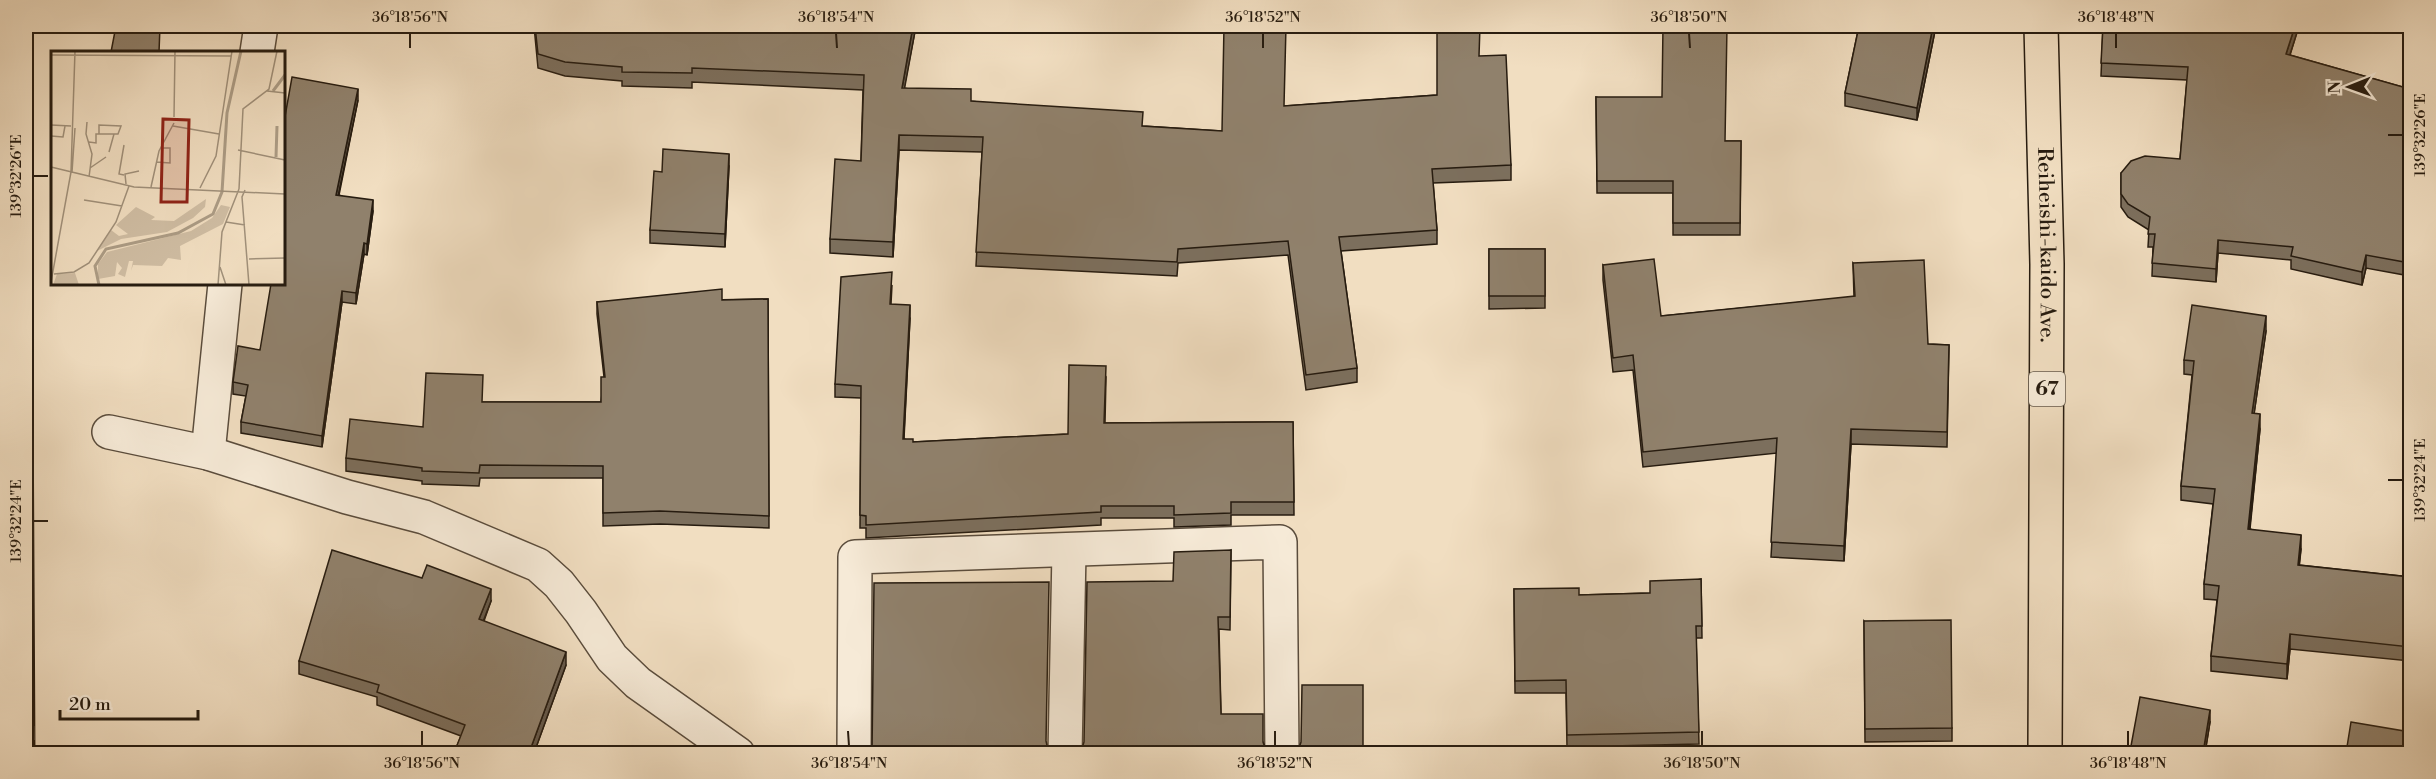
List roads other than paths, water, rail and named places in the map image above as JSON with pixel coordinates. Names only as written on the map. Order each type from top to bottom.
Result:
[{"type":"main road","name":"Reiheishi-kaido Ave.","points":[[2041,26],[2047,264],[2044,753]]},
{"type":"street","points":[[257,51],[261,26]]},
{"type":"street","points":[[208,453],[225,285]]},
{"type":"street","points":[[109,432],[208,453],[347,497],[424,518],[538,565],[559,584],[582,612],[612,658],[638,683],[738,753]]},
{"type":"street","points":[[854,753],[855,556],[1069,551],[1280,542],[1282,753]]},
{"type":"street","points":[[1065,753],[1069,551]]},
{"type":"railway","points":[[28,26],[32,754]]}]
